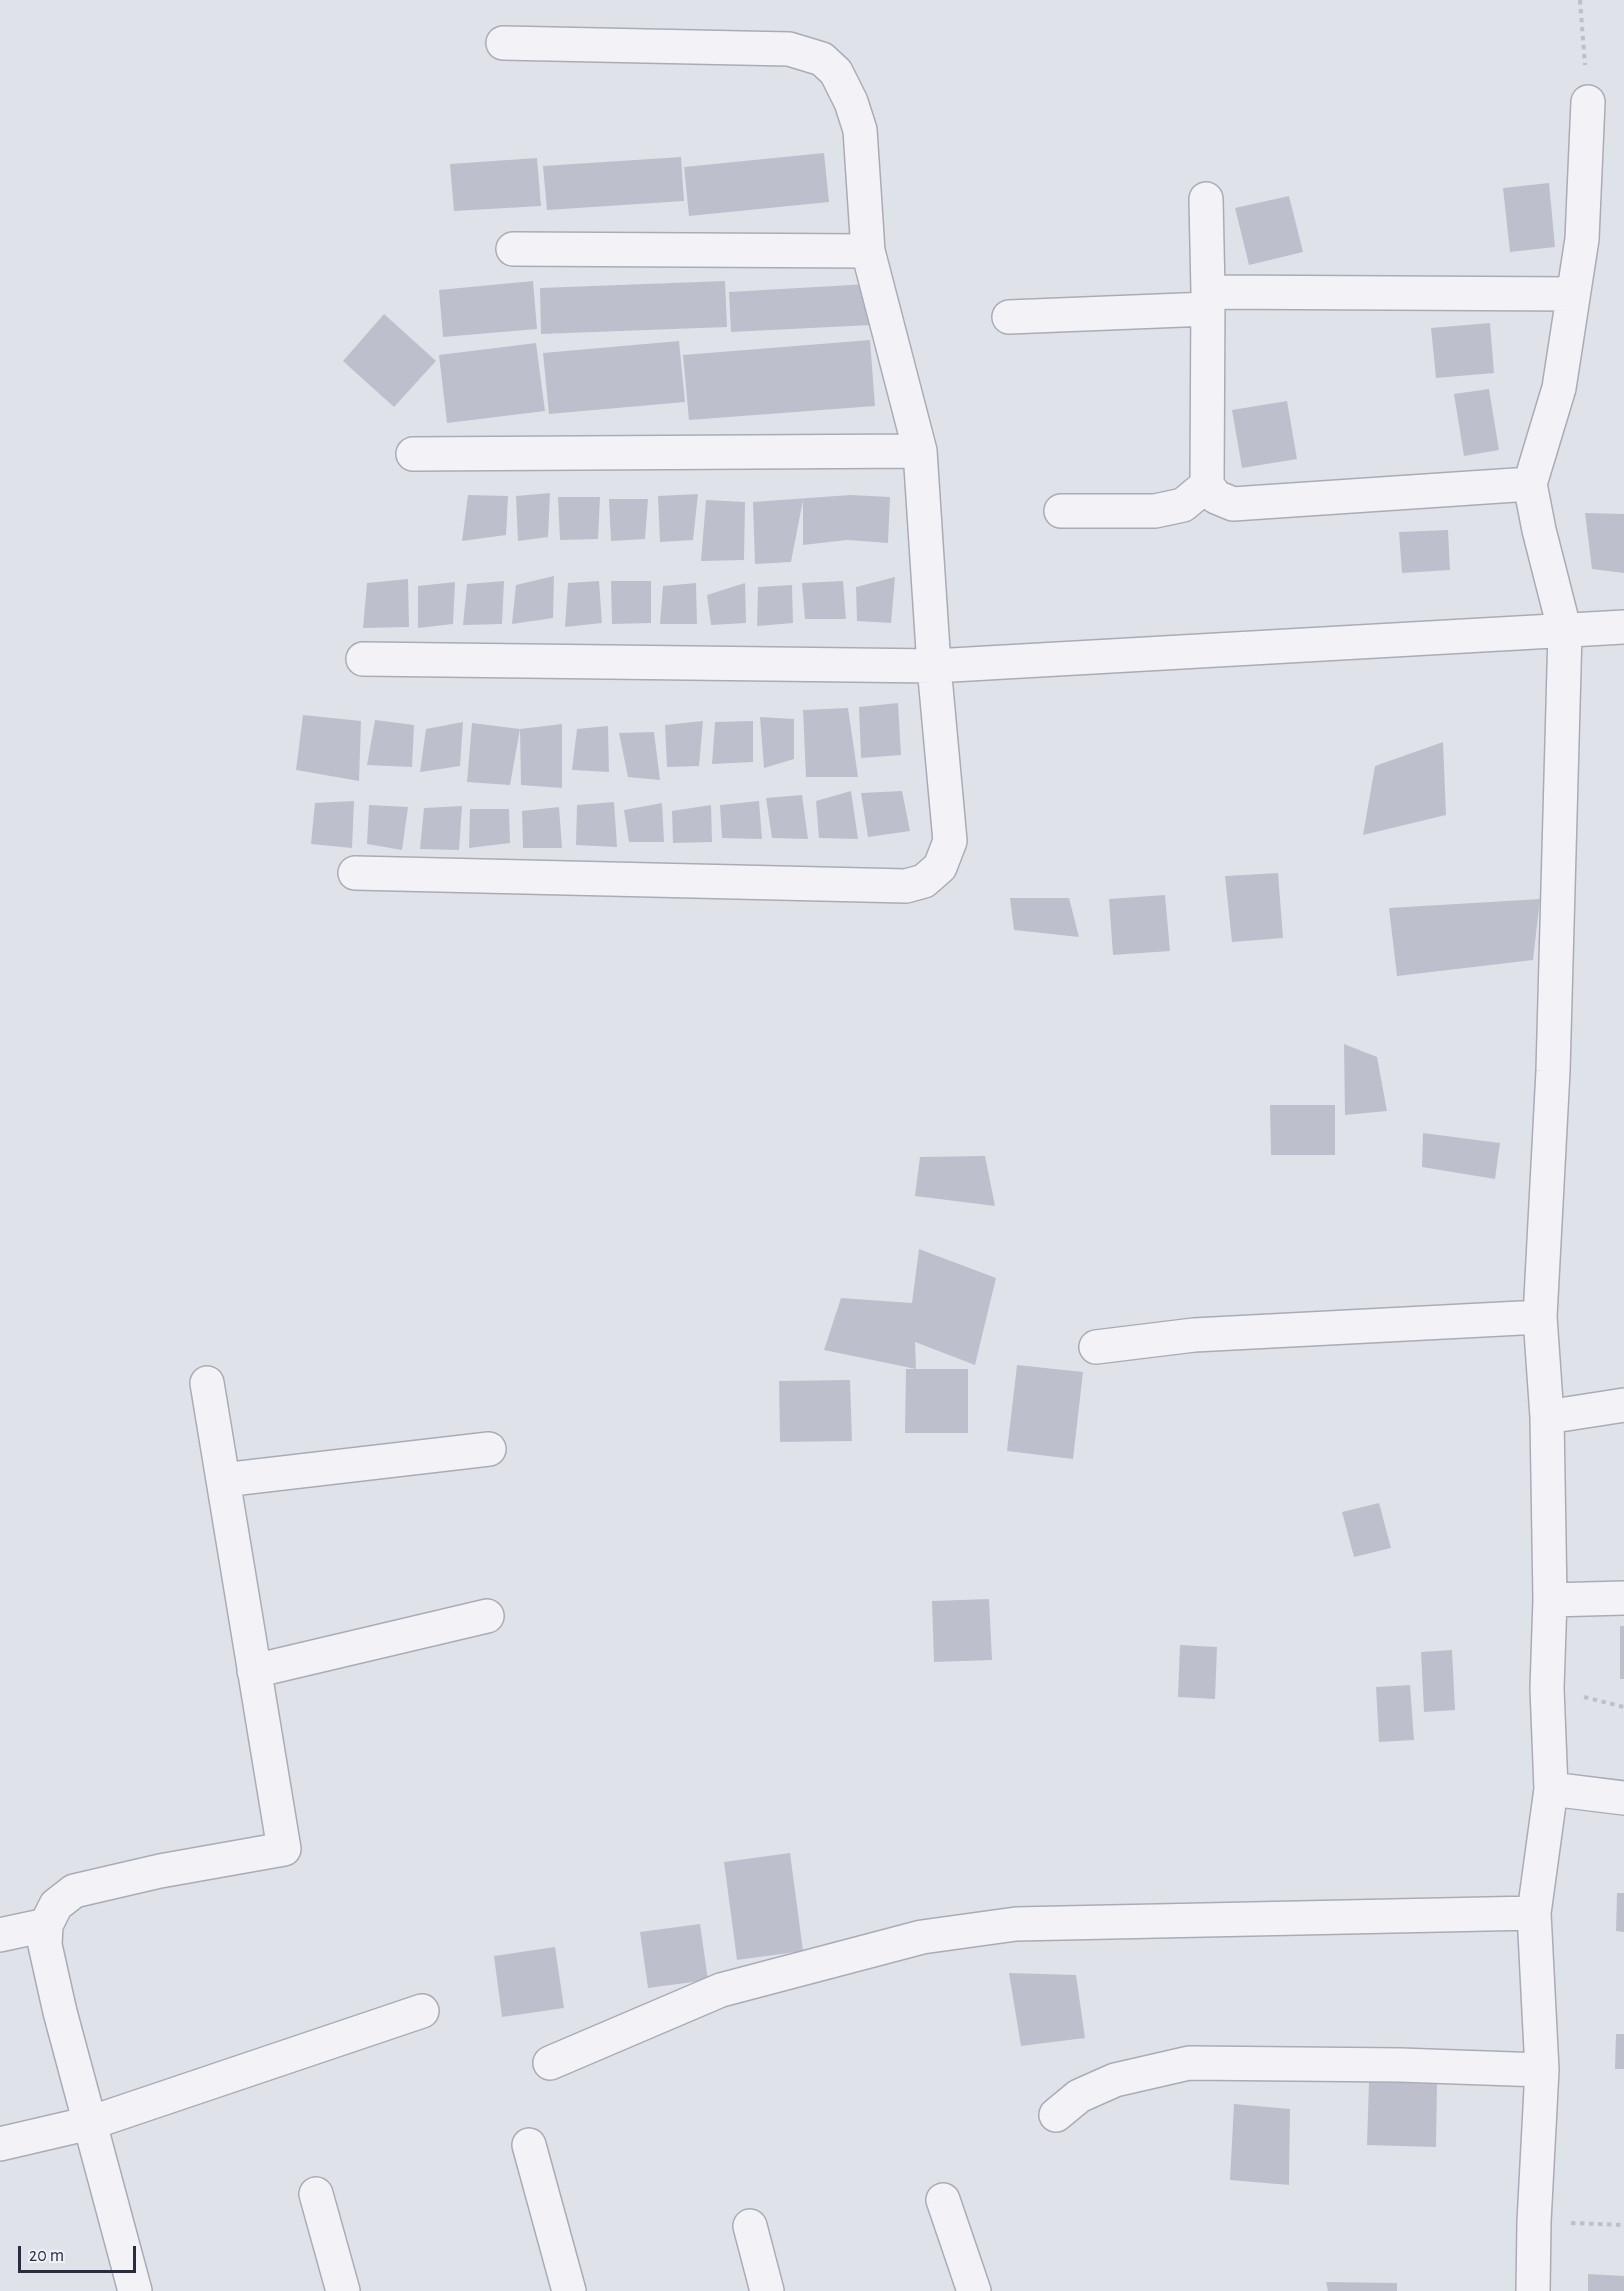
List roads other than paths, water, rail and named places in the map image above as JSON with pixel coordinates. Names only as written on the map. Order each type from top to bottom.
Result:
[{"type":"street","points":[[355,873],[906,886],[924,881],[940,867],[950,841],[934,666],[920,451],[868,251],[860,130],[851,102],[836,72],[822,59],[789,49],[503,43]]},
{"type":"street","points":[[1533,2291],[1534,2222],[1542,2070],[1534,1913],[1551,1789],[1547,1688],[1550,1600],[1547,1416],[1540,1317],[1553,1071],[1565,632],[1539,530],[1530,484],[1559,388],[1581,240],[1588,102]]},
{"type":"street","points":[[1206,199],[1207,485],[1216,497],[1233,504],[1530,484]]},
{"type":"street","points":[[513,249],[868,251]]},
{"type":"street","points":[[1009,317],[1208,300],[1573,294]]},
{"type":"street","points":[[413,453],[920,451]]},
{"type":"street","points":[[1061,511],[1155,511],[1182,505],[1207,485]]},
{"type":"street","points":[[363,659],[934,666],[1624,627]]},
{"type":"street","points":[[1096,1347],[1194,1335],[1540,1317]]},
{"type":"street","points":[[135,2291],[50,1975],[45,1945],[46,1924],[56,1905],[74,1891],[160,1871],[284,1849],[207,1383]]},
{"type":"street","points":[[1547,1416],[1624,1405]]},
{"type":"street","points":[[223,1480],[489,1449]]},
{"type":"street","points":[[1550,1600],[1624,1598]]},
{"type":"street","points":[[254,1671],[488,1616]]},
{"type":"street","points":[[1551,1789],[1624,1798]]},
{"type":"street","points":[[550,2062],[721,1990],[922,1937],[1016,1924],[1534,1913]]},
{"type":"street","points":[[0,1935],[46,1924]]},
{"type":"street","points":[[0,2144],[90,2123],[422,2011]]},
{"type":"street","points":[[1056,2115],[1079,2096],[1115,2080],[1189,2063],[1400,2065],[1542,2070]]},
{"type":"street","points":[[529,2145],[569,2291]]},
{"type":"street","points":[[316,2194],[343,2291]]},
{"type":"street","points":[[943,2200],[974,2291]]},
{"type":"street","points":[[750,2226],[767,2291]]}]
